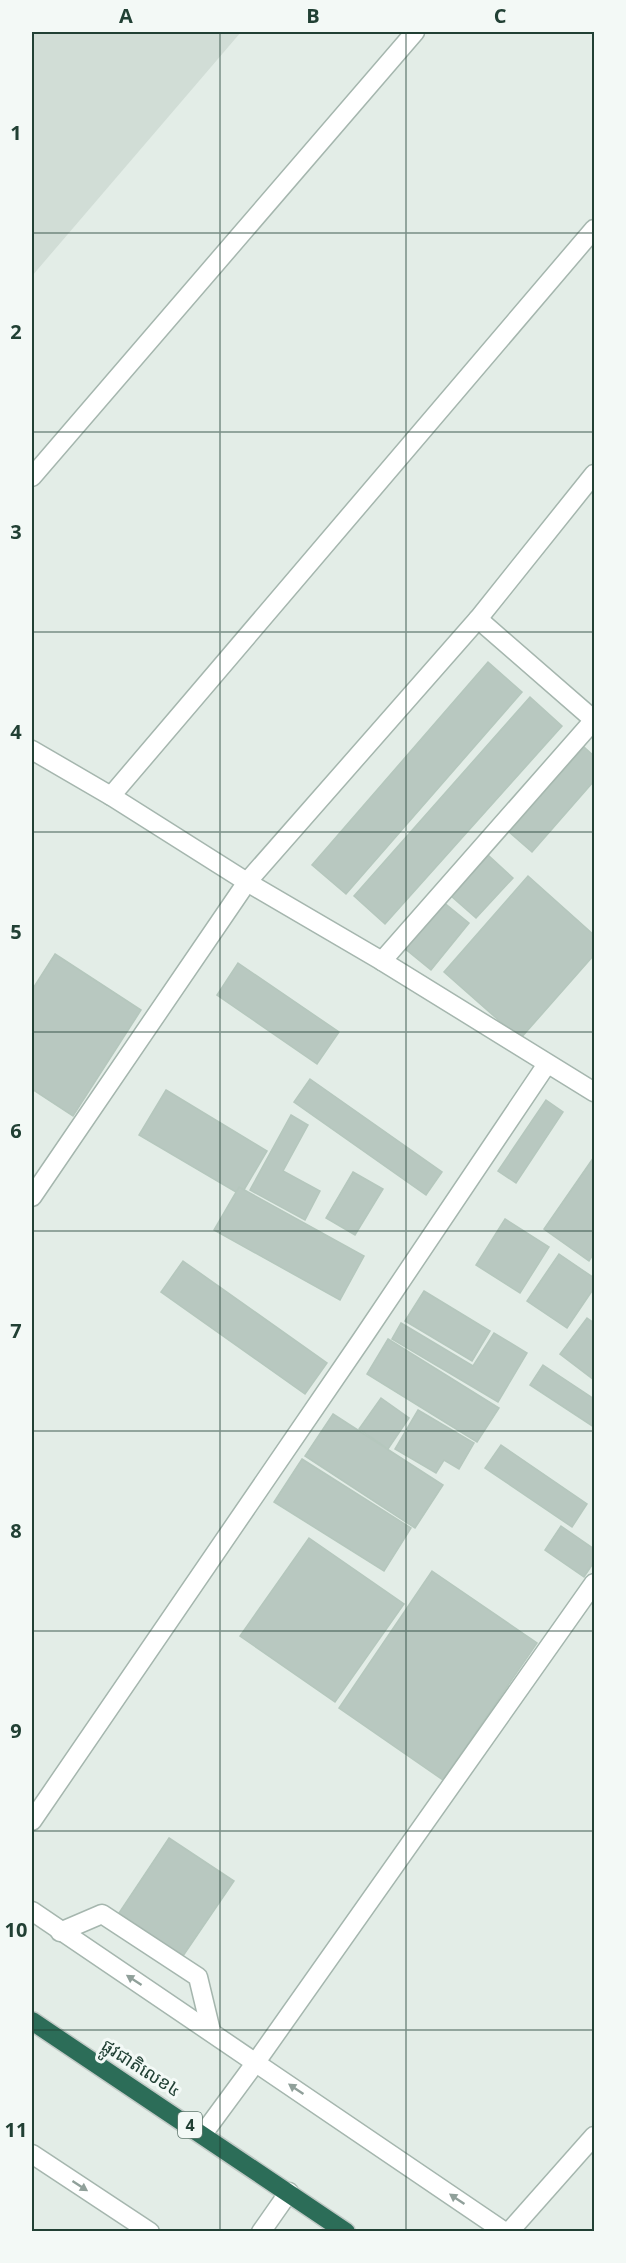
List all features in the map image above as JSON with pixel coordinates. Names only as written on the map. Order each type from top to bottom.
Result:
[{"type":"highway","name":"ផ្លូវជាតិលេខ៤","points":[[32,2021],[346,2232]]},
{"type":"street","points":[[32,477],[415,32]]},
{"type":"street","points":[[111,796],[594,229]]},
{"type":"street","points":[[32,1197],[247,882],[478,619],[594,474]]},
{"type":"street","points":[[382,961],[594,720],[478,619]]},
{"type":"street","points":[[32,750],[594,1092]]},
{"type":"street","points":[[32,1821],[547,1064]]},
{"type":"street","points":[[203,2134],[594,1583]]},
{"type":"street","points":[[32,1911],[507,2232],[594,2136]]},
{"type":"street","points":[[60,1932],[102,1914],[198,1977],[211,2031]]},
{"type":"street","points":[[32,2154],[150,2232]]},
{"type":"street","points":[[261,2232],[289,2192]]},
{"type":"shaded area","points":[[32,32],[241,32],[32,276]]},
{"type":"building","points":[[488,662],[522,692],[346,894],[312,865]]},
{"type":"building","points":[[530,697],[562,726],[385,924],[354,896]]},
{"type":"building","points":[[584,747],[594,756],[594,781],[532,852],[509,832]]},
{"type":"building","points":[[488,855],[513,878],[476,918],[451,896]]},
{"type":"building","points":[[528,876],[594,935],[594,955],[520,1039],[444,972]]},
{"type":"building","points":[[442,901],[469,923],[431,970],[404,948]]},
{"type":"building","points":[[55,954],[141,1010],[73,1116],[32,1089],[32,990]]},
{"type":"building","points":[[238,963],[339,1032],[317,1064],[217,995]]},
{"type":"building","points":[[310,1079],[442,1172],[426,1195],[294,1102]]},
{"type":"building","points":[[166,1090],[267,1151],[241,1195],[139,1135]]},
{"type":"building","points":[[546,1100],[563,1112],[516,1183],[498,1171]]},
{"type":"building","points":[[291,1115],[308,1125],[283,1171],[320,1191],[305,1220],[250,1190]]},
{"type":"building","points":[[594,1157],[594,1253],[589,1261],[544,1229]]},
{"type":"building","points":[[353,1172],[383,1189],[355,1235],[326,1218]]},
{"type":"building","points":[[239,1187],[364,1256],[340,1300],[214,1230]]},
{"type":"building","points":[[505,1219],[549,1247],[520,1293],[476,1265]]},
{"type":"building","points":[[559,1254],[594,1278],[594,1288],[567,1328],[527,1301]]},
{"type":"building","points":[[183,1261],[327,1363],[305,1394],[161,1292]]},
{"type":"building","points":[[424,1291],[490,1331],[472,1361],[405,1321]]},
{"type":"building","points":[[587,1318],[594,1323],[594,1380],[560,1354]]},
{"type":"building","points":[[401,1323],[473,1366],[494,1333],[527,1353],[498,1402],[392,1339]]},
{"type":"building","points":[[388,1339],[499,1408],[477,1442],[367,1374]]},
{"type":"building","points":[[543,1365],[594,1399],[594,1427],[530,1385]]},
{"type":"building","points":[[381,1398],[409,1418],[388,1449],[359,1429]]},
{"type":"building","points":[[418,1410],[474,1443],[459,1469],[444,1460],[436,1473],[395,1449]]},
{"type":"building","points":[[333,1414],[443,1485],[415,1528],[305,1456]]},
{"type":"building","points":[[501,1445],[587,1504],[572,1527],[485,1468]]},
{"type":"building","points":[[302,1459],[411,1528],[384,1571],[274,1502]]},
{"type":"building","points":[[561,1526],[594,1549],[594,1562],[584,1577],[545,1550]]},
{"type":"building","points":[[309,1538],[404,1604],[335,1702],[240,1636]]},
{"type":"building","points":[[432,1571],[537,1643],[443,1780],[339,1708]]},
{"type":"building","points":[[169,1838],[234,1881],[183,1956],[119,1913]]}]
